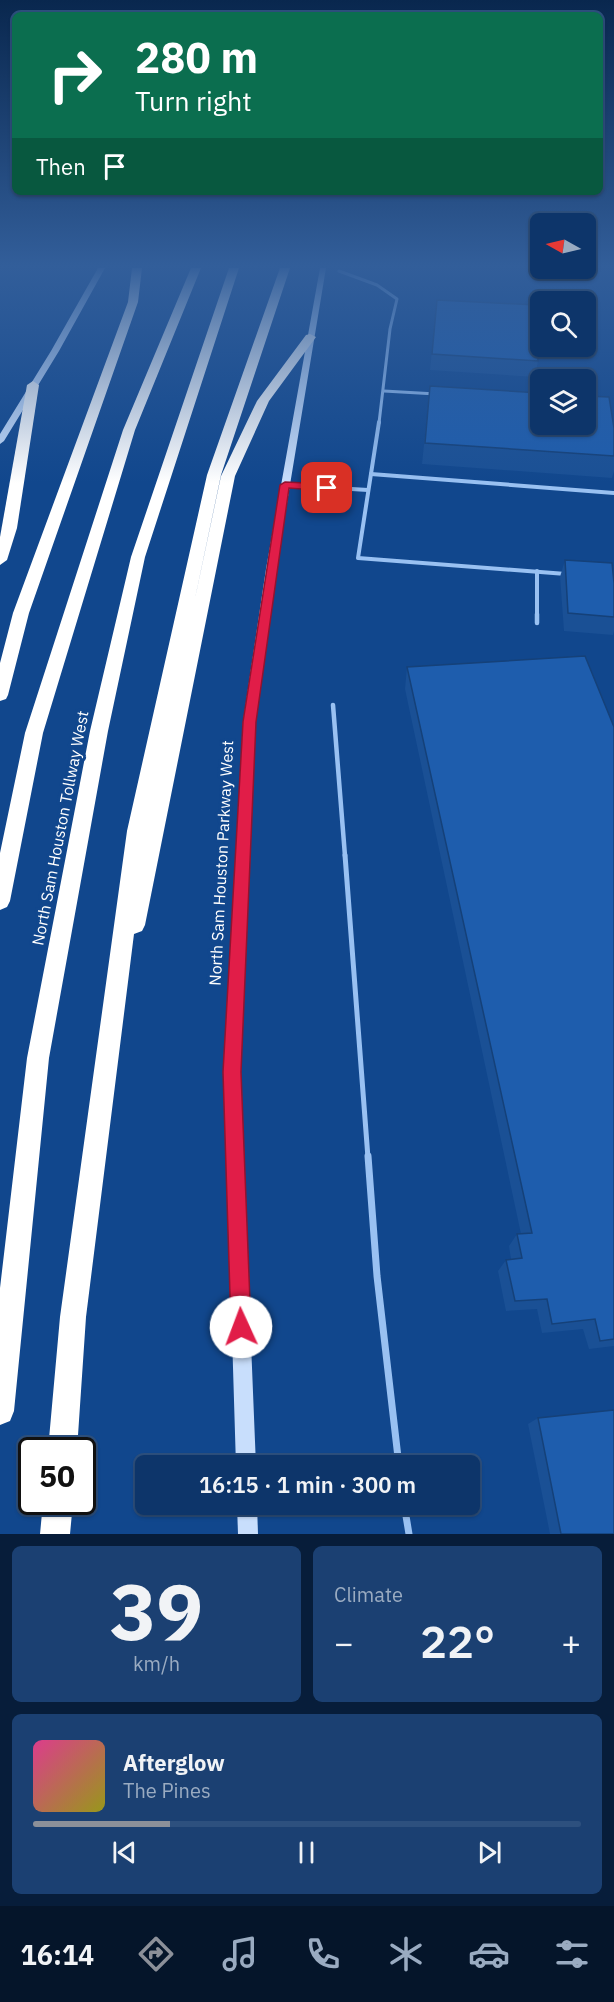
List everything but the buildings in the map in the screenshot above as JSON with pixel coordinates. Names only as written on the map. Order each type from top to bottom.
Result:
[{"type":"highway","points":[[0,695],[21,613],[119,340]]},
{"type":"highway","points":[[0,901],[34,733],[129,430],[168,340]]},
{"type":"highway","name":"North Sam Houston Tollway West","points":[[0,1412],[38,1058],[99,730],[138,556],[210,340]]},
{"type":"highway","points":[[63,1437],[73,1317],[136,831],[214,475],[262,340]]},
{"type":"highway","points":[[106,1071],[228,476],[263,401],[308,340]]},
{"type":"highway","points":[[0,560],[10,528],[33,385]]},
{"type":"highway","points":[[55,1534],[57,1515]]},
{"type":"main road","points":[[0,441],[61,340]]},
{"type":"main road","name":"North Sam Houston Parkway West","points":[[246,1455],[232,1072],[249,722],[310,340]]},
{"type":"main road","points":[[247,1515],[248,1534]]},
{"type":"lane","points":[[388,340],[384,391],[358,558],[570,574]]},
{"type":"lane","points":[[384,391],[446,395]]},
{"type":"lane","points":[[371,474],[614,493]]},
{"type":"lane","points":[[285,485],[368,490]]},
{"type":"lane","points":[[537,572],[537,622]]},
{"type":"lane","points":[[333,705],[377,1276],[398,1455]]},
{"type":"lane","points":[[406,1515],[409,1534]]},
{"type":"route","points":[[241,1327],[232,1072],[249,722],[285,485],[327,488]]}]
